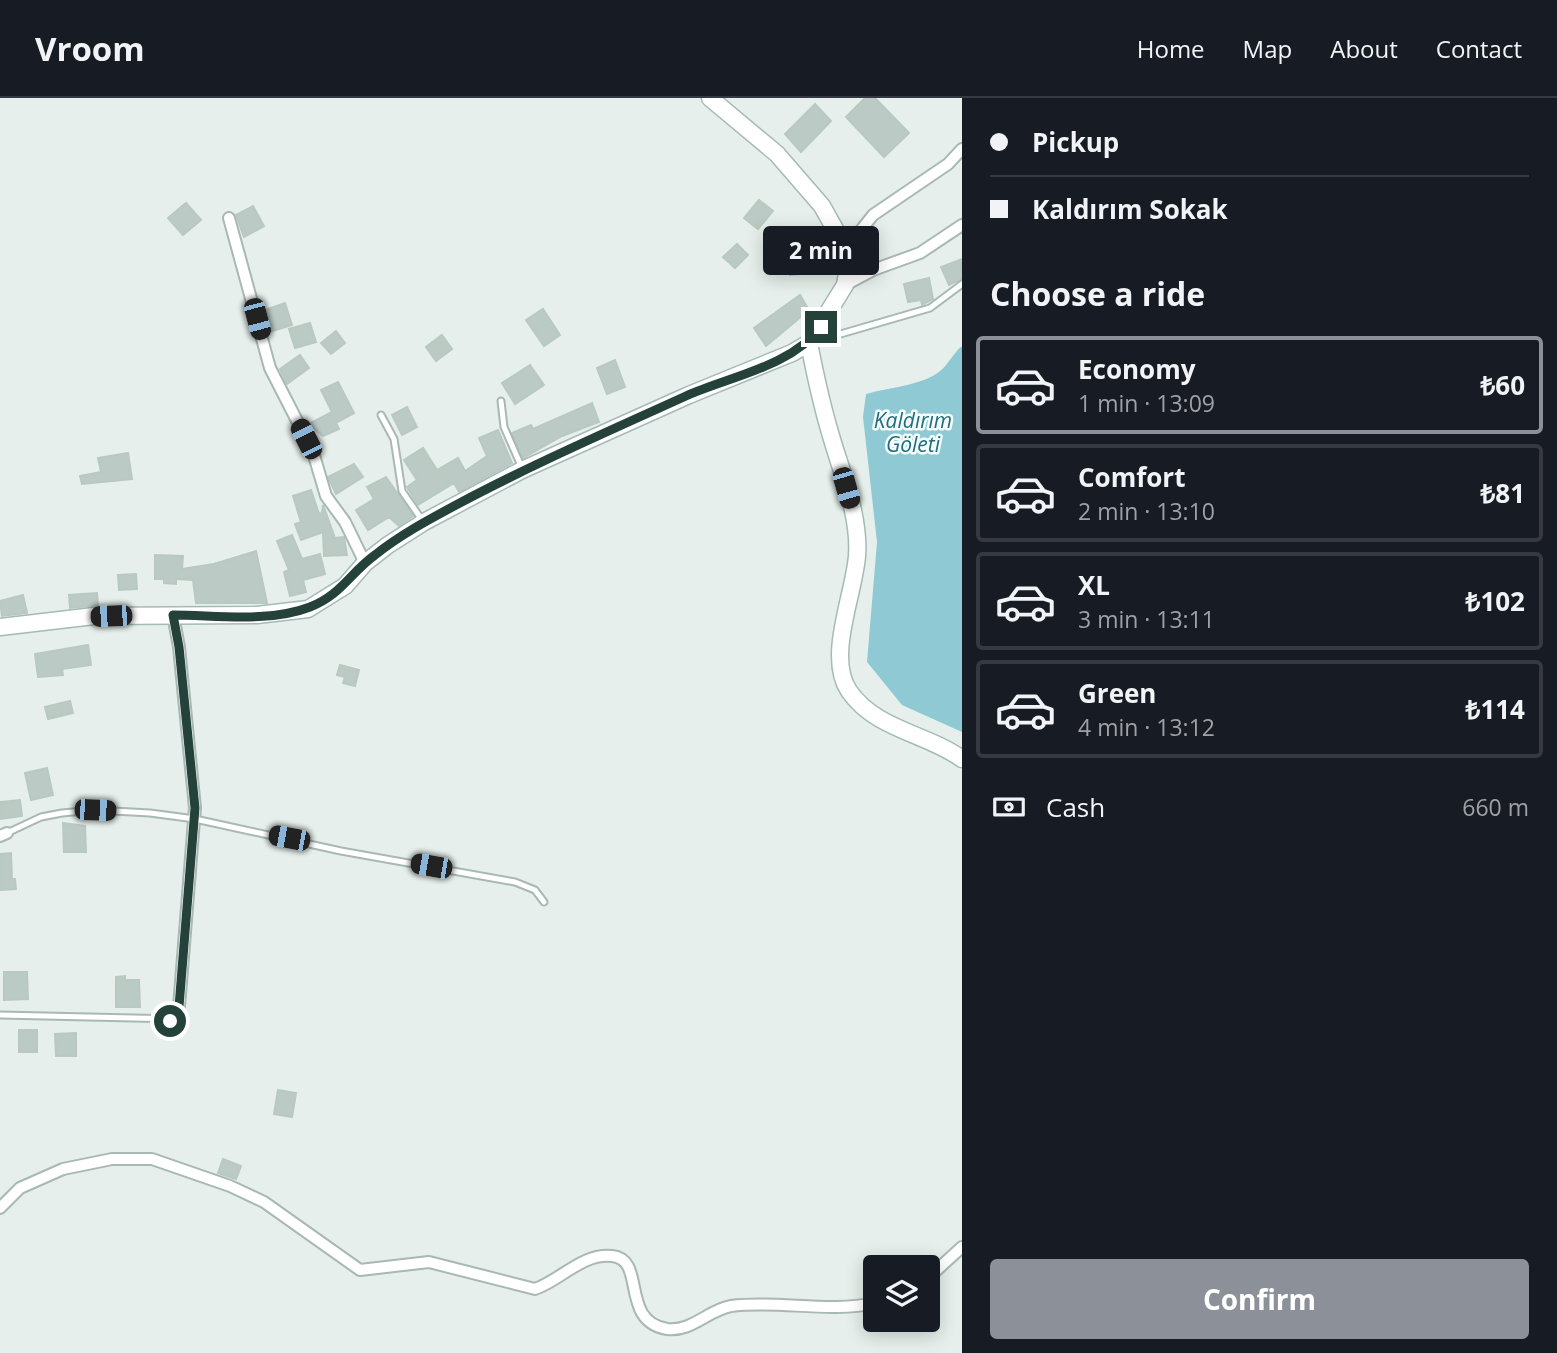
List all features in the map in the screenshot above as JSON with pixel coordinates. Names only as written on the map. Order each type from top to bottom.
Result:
[{"type":"street","points":[[0,627],[94,616],[257,615],[308,608],[345,586],[365,563],[424,522],[522,470],[689,395],[792,353],[809,343],[845,285],[848,268],[846,249],[822,206],[777,154],[710,98]]},
{"type":"street","points":[[846,249],[873,215],[948,163],[962,149]]},
{"type":"street","points":[[229,218],[270,368],[313,452],[326,496],[345,522],[365,563]]},
{"type":"street","points":[[845,285],[873,270],[920,253],[962,225]]},
{"type":"street","points":[[809,343],[825,416],[853,514],[857,542],[855,573],[839,657],[842,678],[856,700],[874,716],[962,759]]},
{"type":"street","points":[[173,615],[179,647],[195,819],[178,1019]]},
{"type":"street","points":[[0,1208],[20,1188],[63,1169],[112,1158],[152,1158],[218,1181],[264,1202],[360,1270],[429,1262],[535,1289],[580,1264],[614,1256],[629,1264],[639,1309],[653,1325],[679,1329],[693,1325],[730,1306],[863,1303]]},
{"type":"street","points":[[940,1267],[962,1247]]},
{"type":"lane","points":[[809,343],[930,308],[962,284]]},
{"type":"lane","points":[[501,401],[504,427],[522,470]]},
{"type":"lane","points":[[381,415],[394,439],[402,491],[424,522]]},
{"type":"lane","points":[[3,835],[41,817],[70,812],[111,811],[195,819],[341,851],[514,882],[535,890],[544,902]]},
{"type":"lane","points":[[0,1015],[178,1019]]},
{"type":"water","name":"Kaldırım Göleti","points":[[962,346],[962,732],[902,705],[867,662],[877,542],[863,417],[866,394],[933,376]]},
{"type":"building","points":[[865,98],[875,98],[909,133],[884,157],[846,117]]},
{"type":"building","points":[[815,104],[831,121],[801,152],[785,134]]},
{"type":"building","points":[[759,200],[773,211],[758,229],[744,218]]},
{"type":"building","points":[[186,203],[201,220],[183,235],[168,218]]},
{"type":"building","points":[[253,206],[264,226],[244,237],[236,215]]},
{"type":"building","points":[[806,233],[810,273],[790,275],[786,235]]},
{"type":"building","points":[[737,244],[748,255],[735,268],[723,257]]},
{"type":"building","points":[[962,259],[962,279],[949,285],[941,267]]},
{"type":"building","points":[[929,278],[933,299],[922,305],[921,300],[908,302],[904,284]]},
{"type":"building","points":[[800,295],[809,310],[766,346],[754,328]]},
{"type":"building","points":[[285,303],[292,325],[269,332],[262,311]]},
{"type":"building","points":[[543,309],[560,335],[544,346],[526,320]]},
{"type":"building","points":[[310,323],[316,342],[295,348],[289,329]]},
{"type":"building","points":[[336,331],[345,343],[331,354],[321,343]]},
{"type":"building","points":[[442,335],[452,349],[436,361],[426,347]]},
{"type":"building","points":[[300,355],[309,368],[287,384],[280,369]]},
{"type":"building","points":[[615,360],[625,387],[607,394],[597,368]]},
{"type":"building","points":[[530,365],[544,385],[515,404],[502,383]]},
{"type":"building","points":[[338,382],[354,413],[336,423],[339,429],[323,436],[309,424],[332,412],[321,390]]},
{"type":"building","points":[[592,403],[599,422],[562,436],[523,458],[512,433],[531,425],[533,429]]},
{"type":"building","points":[[407,407],[417,427],[402,435],[392,415]]},
{"type":"building","points":[[498,430],[512,463],[459,492],[454,483],[418,505],[407,487],[417,480],[404,460],[423,448],[437,470],[458,458],[465,471],[487,456],[479,438]]},
{"type":"building","points":[[128,453],[132,479],[82,484],[80,476],[101,472],[98,458]]},
{"type":"building","points":[[354,464],[363,477],[336,494],[328,477]]},
{"type":"building","points":[[386,477],[413,516],[399,526],[389,517],[368,530],[356,510],[374,499],[367,487]]},
{"type":"building","points":[[311,490],[319,514],[322,513],[323,505],[335,538],[344,537],[347,555],[324,556],[323,532],[301,540],[295,524],[301,522],[293,496]]},
{"type":"building","points":[[292,535],[302,559],[320,554],[325,574],[303,580],[306,592],[290,596],[284,572],[289,570],[277,541]]},
{"type":"building","points":[[256,551],[267,603],[196,603],[193,580],[176,579],[176,584],[155,579],[155,555],[183,556],[182,569],[214,564]]},
{"type":"building","points":[[136,574],[137,589],[119,590],[118,575]]},
{"type":"building","points":[[97,593],[98,605],[70,608],[69,595]]},
{"type":"building","points":[[23,595],[27,613],[2,616],[0,601]]},
{"type":"building","points":[[88,645],[91,665],[62,669],[63,675],[38,677],[35,654]]},
{"type":"building","points":[[340,665],[359,670],[355,686],[343,683],[345,677],[337,675]]},
{"type":"building","points":[[70,701],[73,713],[48,719],[45,707]]},
{"type":"building","points":[[47,768],[53,795],[31,800],[25,773]]},
{"type":"building","points":[[20,800],[22,816],[0,819],[0,802]]},
{"type":"building","points":[[63,823],[85,826],[86,852],[64,852]]},
{"type":"building","points":[[11,853],[12,879],[15,879],[16,889],[0,890],[0,854]]},
{"type":"building","points":[[4,972],[27,972],[28,999],[4,1000]]},
{"type":"building","points":[[125,976],[125,980],[139,980],[140,1007],[116,1007],[116,977]]},
{"type":"building","points":[[19,1030],[37,1030],[37,1052],[19,1052]]},
{"type":"building","points":[[76,1033],[76,1056],[56,1056],[55,1034]]},
{"type":"building","points":[[278,1090],[296,1093],[292,1117],[274,1114]]},
{"type":"building","points":[[223,1159],[241,1166],[236,1179],[218,1173]]},
{"type":"route","points":[[170,1021],[178,1019],[195,808],[179,647],[173,615],[257,615],[308,608],[345,586],[373,556],[424,522],[522,470],[689,395],[792,353],[809,343],[821,327]]}]
